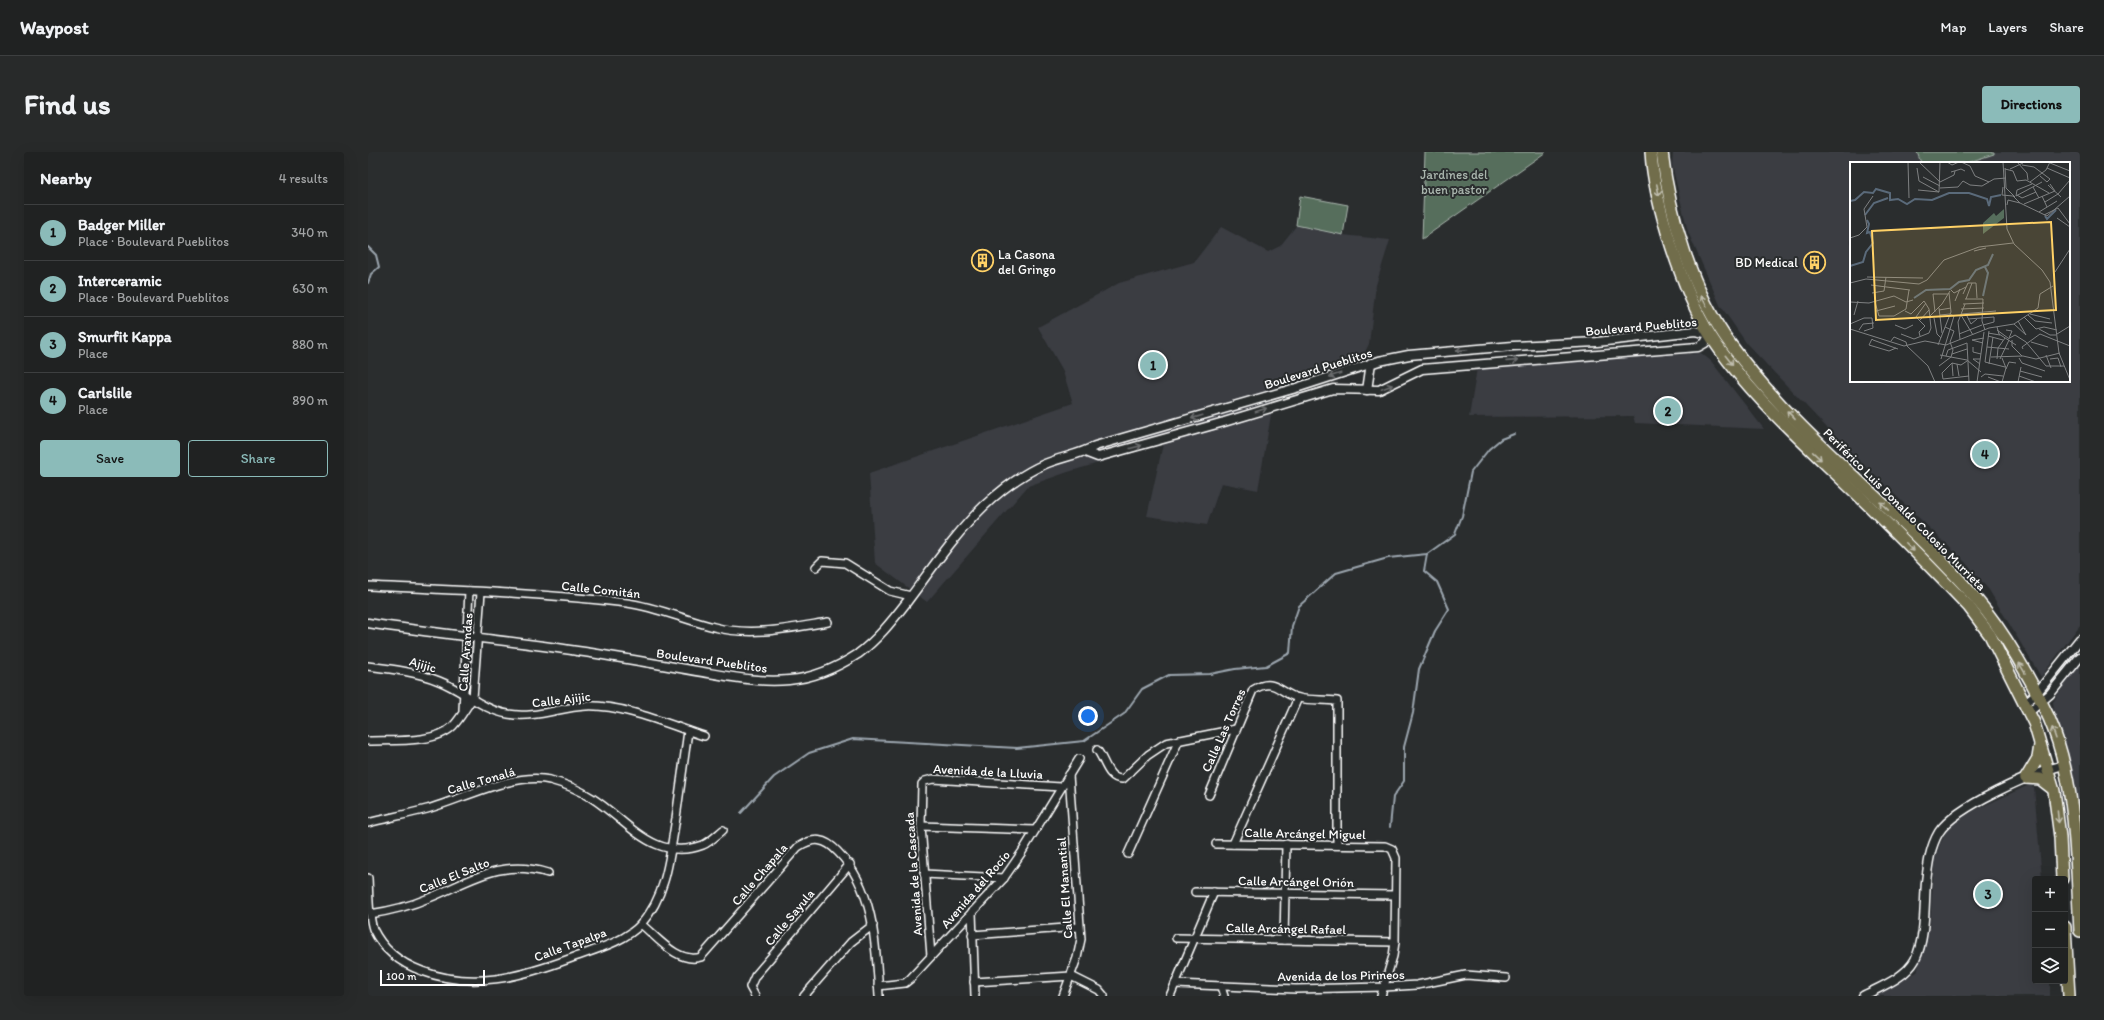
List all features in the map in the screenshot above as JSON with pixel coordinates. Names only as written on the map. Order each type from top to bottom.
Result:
[{"type":"main road","name":"Periférico Luis Donaldo Colosio Murrieta","points":[[1651,152],[1659,198],[1675,253],[1690,295],[1710,334],[1752,388],[1796,436],[1920,556],[1969,607],[1990,635],[2027,707],[2040,740],[2054,790],[2060,837],[2062,876]]},
{"type":"main road","name":"Periférico Luis Donaldo Colosio Murrieta","points":[[1662,152],[1665,177],[1685,251],[1699,292],[1730,344],[1760,382],[1807,432],[1936,556],[1978,601],[2023,669],[2049,719],[2064,765],[2074,837],[2080,931]]},
{"type":"main road","points":[[1712,316],[1710,334],[1730,344]]},
{"type":"main road","points":[[2040,740],[2038,758],[2026,778],[2040,779],[2054,790]]},
{"type":"main road","points":[[2066,948],[2069,996]]},
{"type":"street","name":"Boulevard Pueblitos","points":[[368,623],[433,634],[478,637],[577,651],[748,679],[791,680],[834,668],[860,652],[879,636],[962,530],[984,506],[1008,485],[1044,464],[1085,452],[1095,446],[1220,410],[1371,363],[1429,353],[1597,342],[1692,332],[1710,334],[1705,343],[1698,347],[1422,369],[1387,387],[1367,390],[1333,389],[1224,422],[1098,457],[1085,452]]},
{"type":"street","points":[[1597,342],[1591,349],[1598,354]]},
{"type":"street","points":[[1561,344],[1566,349],[1563,357]]},
{"type":"street","points":[[1367,390],[1371,363]]},
{"type":"street","points":[[1220,410],[1224,422]]},
{"type":"street","points":[[816,567],[822,561],[845,563],[890,591],[911,596]]},
{"type":"street","name":"Calle Comitán","points":[[368,586],[583,598],[643,605],[716,628],[753,631],[777,630],[828,622]]},
{"type":"street","name":"Calle Arandas","points":[[463,710],[462,693],[468,591]]},
{"type":"street","name":"Calle Arandas","points":[[368,740],[434,737],[446,732],[453,726],[471,697],[478,637],[481,592]]},
{"type":"street","points":[[2038,698],[2080,639]]},
{"type":"street","points":[[2027,707],[2080,657]]},
{"type":"street","name":"Ajijic","points":[[368,666],[412,672],[440,681],[471,697]]},
{"type":"street","name":"Calle Las Torres","points":[[1209,795],[1253,690],[1258,686],[1273,685],[1298,698],[1337,700],[1338,845]]},
{"type":"street","name":"Calle Ajijic","points":[[471,697],[490,708],[507,714],[528,715],[586,706],[610,708],[704,736]]},
{"type":"street","points":[[1233,844],[1298,698]]},
{"type":"street","points":[[1097,750],[1104,765],[1115,777],[1123,779],[1148,755],[1166,743],[1236,729]]},
{"type":"street","name":"Calle Tapalpa","points":[[368,878],[372,927],[384,947],[397,959],[410,966],[437,976],[461,981],[486,980],[541,969],[606,946],[626,935],[641,924],[654,906],[663,883],[671,849],[688,731]]},
{"type":"street","points":[[1128,854],[1179,740]]},
{"type":"street","name":"Avenida del Rocío","points":[[878,986],[905,982],[1004,878],[1022,852],[1079,759]]},
{"type":"street","points":[[1863,996],[1893,980],[1909,967],[1914,960],[1923,928],[1929,857],[1940,831],[1951,818],[2026,778],[2048,769],[2064,765]]},
{"type":"street","name":"Calle El Manantial","points":[[1063,996],[1080,948],[1069,775]]},
{"type":"street","name":"Avenida de la Lluvia","points":[[921,790],[925,780],[933,779],[1061,787]]},
{"type":"street","name":"Calle Tonalá","points":[[368,822],[427,809],[506,783],[549,780],[571,787],[592,798],[638,834],[655,845],[671,849],[704,845],[723,830]]},
{"type":"street","name":"Avenida de la Cascada","points":[[921,790],[921,826],[931,956]]},
{"type":"street","points":[[921,826],[1035,830]]},
{"type":"street","name":"Calle Chapala","points":[[641,924],[678,955],[686,958],[701,957],[708,951],[798,847],[808,841],[820,841],[830,844],[850,864],[865,895],[873,925],[879,996]]},
{"type":"street","name":"Calle Arcángel Miguel","points":[[1216,844],[1385,846],[1392,849],[1396,858],[1395,895]]},
{"type":"street","points":[[1284,940],[1286,844]]},
{"type":"street","name":"Calle Sayula","points":[[756,996],[750,987],[754,976],[850,864]]},
{"type":"street","name":"Calle El Salto","points":[[370,914],[392,910],[428,899],[471,878],[495,870],[513,867],[534,869],[548,873]]},
{"type":"street","points":[[924,874],[1004,878]]},
{"type":"street","name":"Calle Arcángel Orión","points":[[1195,892],[1395,895]]},
{"type":"street","points":[[1171,995],[1214,892]]},
{"type":"street","points":[[1381,996],[1393,956],[1395,942],[1395,895]]},
{"type":"street","points":[[972,912],[974,996]]},
{"type":"street","points":[[804,996],[851,942],[873,925]]},
{"type":"street","points":[[972,935],[1079,927]]},
{"type":"street","name":"Calle Arcángel Rafael","points":[[1176,938],[1395,942]]},
{"type":"street","name":"Avenida de los Pirineos","points":[[1175,984],[1296,989],[1384,988],[1417,985],[1466,974],[1506,978]]},
{"type":"street","points":[[974,982],[1071,976],[1099,990],[1104,996]]},
{"type":"street","points":[[1222,987],[1224,996]]},
{"type":"shaded area","points":[[1673,152],[2080,152],[2080,625],[2041,677],[1989,590],[1965,562],[1847,449],[1747,344],[1720,305],[1688,232],[1672,165]]},
{"type":"shaded area","points":[[1300,196],[1348,205],[1343,235],[1390,240],[1376,285],[1369,344],[1361,360],[1270,387],[1271,415],[1258,490],[1221,483],[1207,525],[1147,516],[1163,444],[1068,472],[1028,486],[927,602],[875,563],[869,473],[1073,403],[1062,369],[1038,327],[1119,283],[1194,262],[1221,227],[1268,252],[1280,246],[1296,226]]},
{"type":"shaded area","points":[[1701,353],[1711,361],[1764,429],[1635,423],[1633,416],[1469,417],[1477,368]]},
{"type":"shaded area","points":[[2080,661],[2080,927],[2053,702]]},
{"type":"shaded area","points":[[2029,785],[2034,787],[2042,876],[2032,876],[2032,984],[2050,984],[2050,996],[1875,996],[1917,972],[1930,925],[1934,862],[1940,844],[1950,825],[1977,809]]},
{"type":"green space","name":"Jardines del buen pastor","points":[[1425,152],[1546,152],[1422,239]]},
{"type":"green space","points":[[1917,152],[1994,152],[1994,154],[1969,162],[1921,162]]},
{"type":"green space","points":[[1300,196],[1348,205],[1343,235],[1296,225]]},
{"type":"waterway","points":[[368,247],[376,255],[379,267],[371,274],[368,283]]},
{"type":"waterway","points":[[741,813],[774,777],[809,753],[853,739],[1017,748],[1084,741],[1124,714],[1142,689],[1169,675],[1210,674],[1235,669],[1266,666],[1290,653],[1292,626],[1299,606],[1336,573],[1388,558],[1427,554],[1455,534],[1462,516],[1471,472],[1489,449],[1501,439],[1514,434]]},
{"type":"waterway","points":[[1390,827],[1393,797],[1404,781],[1404,747],[1413,713],[1419,669],[1435,631],[1449,609],[1437,582],[1424,571],[1427,554]]},
{"type":"place","name":"La Casona del Gringo","points":[[982,261]]},
{"type":"place","name":"BD Medical","points":[[1814,262]]},
{"type":"place","name":"Badger Miller","points":[[1153,365]]},
{"type":"place","name":"Interceramic","points":[[1668,411]]},
{"type":"place","name":"Carlslile","points":[[1985,454]]},
{"type":"place","name":"Smurfit Kappa","points":[[1988,894]]}]
